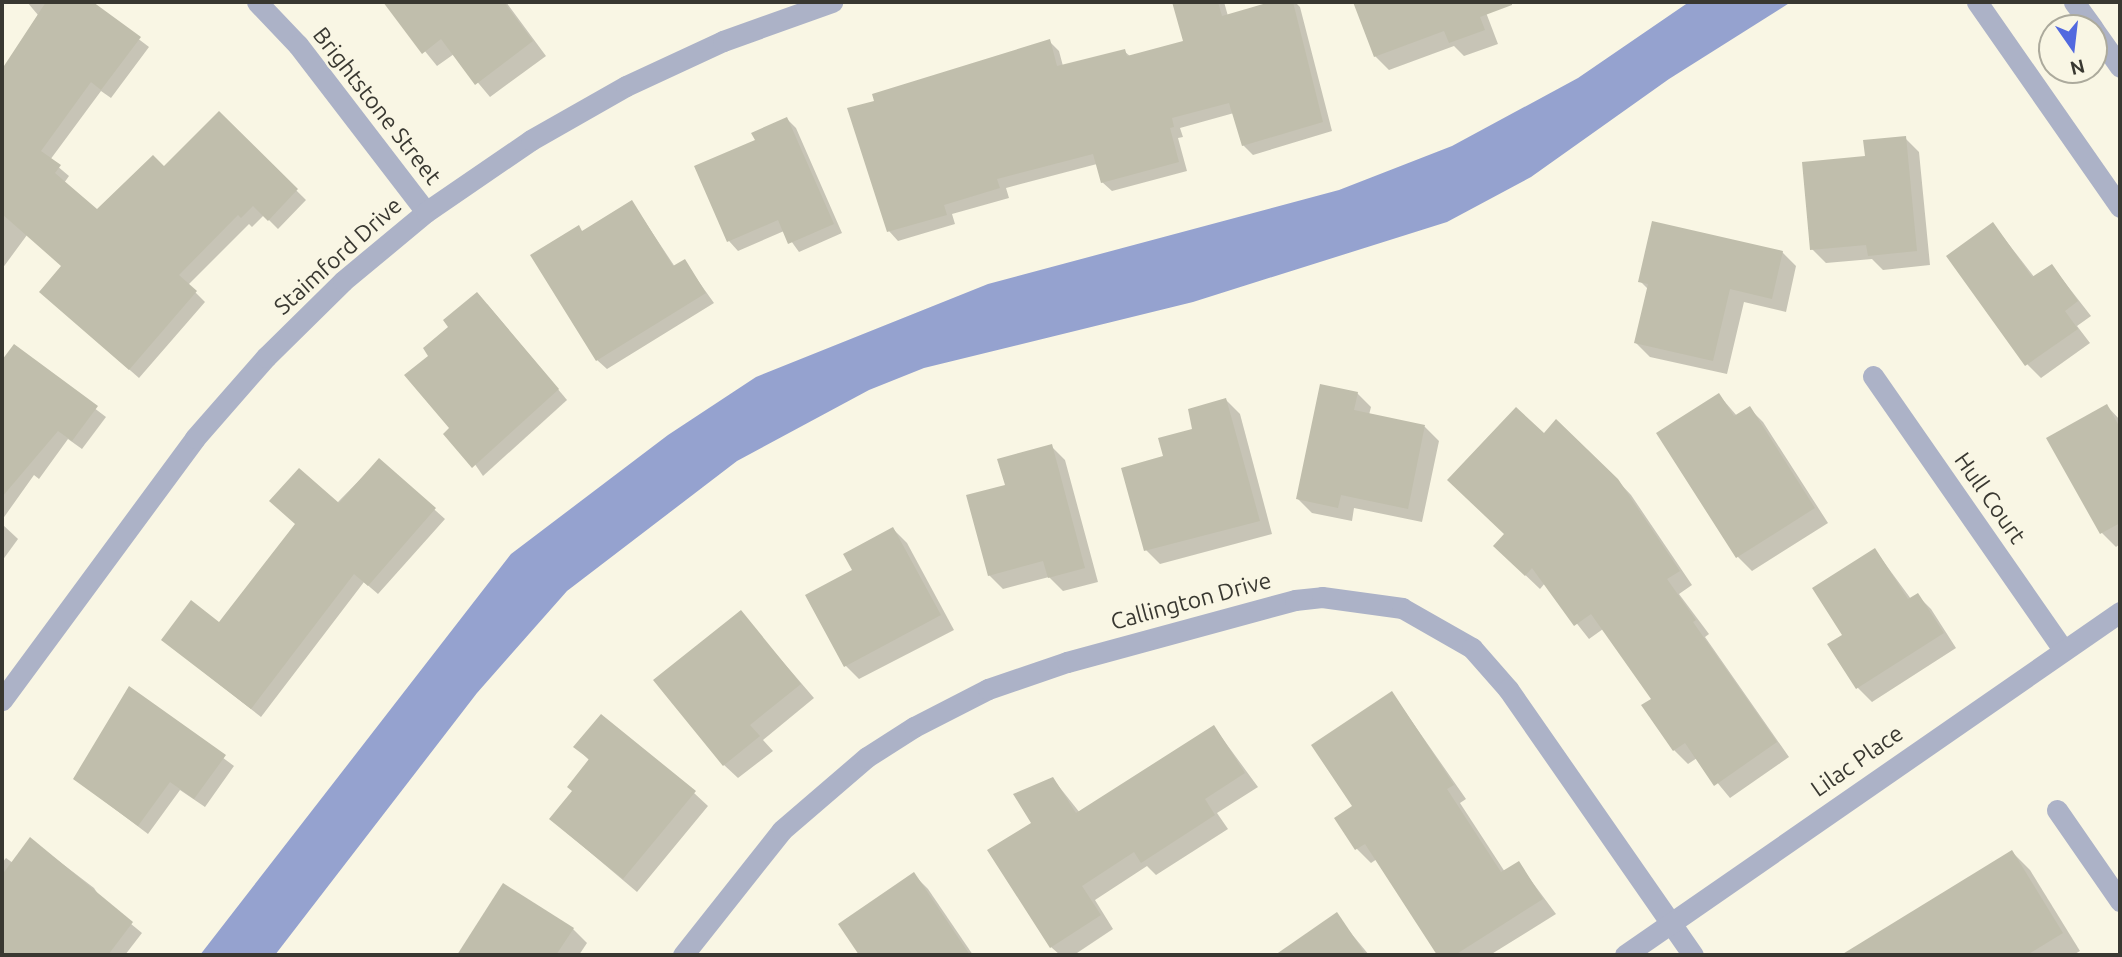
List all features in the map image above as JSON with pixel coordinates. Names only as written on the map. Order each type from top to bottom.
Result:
[{"type":"street","name":"Brightstone Street","points":[[257,2],[298,45],[426,212]]},
{"type":"street","name":"Staimford Drive","points":[[2,700],[195,438],[266,357],[343,281],[426,212],[531,140],[626,86],[723,40],[827,2]]},
{"type":"street","points":[[1977,2],[2120,207]]},
{"type":"street","points":[[2108,50],[2120,67]]},
{"type":"street","name":"Hull Court","points":[[1873,376],[2063,649]]},
{"type":"street","name":"Callington Drive","points":[[683,955],[782,830],[867,757],[914,727],[988,690],[1067,662],[1296,600],[1322,597],[1402,608],[1472,648],[1508,688],[1693,955]]},
{"type":"street","name":"Lilac Place","points":[[1625,955],[2120,612]]},
{"type":"street","points":[[2057,810],[2120,901]]},
{"type":"water","points":[[1689,2],[1791,2],[1669,79],[1531,177],[1447,222],[1193,302],[924,368],[869,390],[737,461],[567,591],[477,693],[275,955],[200,955],[511,554],[668,435],[756,377],[988,284],[1339,190],[1452,146],[1578,78]]},
{"type":"building","points":[[46,2],[93,2],[141,37],[101,90],[91,82],[41,151],[61,165],[55,173],[97,209],[153,155],[164,166],[219,111],[298,189],[268,221],[253,206],[241,218],[238,215],[179,275],[197,291],[129,370],[39,292],[61,266],[2,214],[2,69]]},
{"type":"building","points":[[383,2],[504,2],[533,41],[475,85],[441,39],[422,54]]},
{"type":"building","points":[[1172,2],[1218,2],[1222,16],[1270,2],[1293,2],[1323,122],[1242,146],[1229,103],[1172,118],[1174,127],[1170,128],[1179,162],[1101,183],[1093,154],[997,179],[1000,188],[944,205],[947,215],[887,232],[847,108],[874,101],[872,94],[1050,39],[1057,66],[1125,49],[1127,56],[1183,41]]},
{"type":"building","points":[[1353,2],[1512,2],[1512,5],[1480,17],[1485,30],[1449,43],[1444,31],[1374,57]]},
{"type":"building","points":[[787,117],[834,224],[788,244],[778,220],[727,242],[694,166],[755,140],[751,133]]},
{"type":"building","points":[[1906,136],[1917,251],[1868,256],[1866,245],[1810,250],[1802,162],[1865,156],[1863,140]]},
{"type":"building","points":[[632,200],[673,266],[685,259],[706,293],[596,361],[530,255],[579,225],[582,231]]},
{"type":"building","points":[[1652,221],[1783,251],[1772,299],[1730,289],[1713,361],[1634,343],[1648,284],[1638,282]]},
{"type":"building","points":[[1993,222],[2032,277],[2052,264],[2078,301],[2065,311],[2078,329],[2025,366],[1946,256]]},
{"type":"building","points":[[477,292],[559,389],[472,468],[443,434],[449,428],[404,375],[428,356],[423,348],[448,327],[443,320]]},
{"type":"building","points":[[14,344],[98,406],[72,441],[58,431],[2,497],[2,360]]},
{"type":"building","points":[[1320,384],[1358,392],[1354,410],[1425,425],[1408,509],[1341,495],[1338,508],[1296,499]]},
{"type":"building","points":[[1719,393],[1734,416],[1750,406],[1815,508],[1736,558],[1656,433]]},
{"type":"building","points":[[1226,398],[1260,521],[1144,551],[1121,468],[1163,456],[1158,438],[1192,429],[1188,409]]},
{"type":"building","points":[[2107,404],[2120,428],[2120,523],[2100,534],[2046,438]]},
{"type":"building","points":[[1516,407],[1544,433],[1556,419],[1618,479],[1680,571],[1667,579],[1696,620],[1693,622],[1777,742],[1714,786],[1685,743],[1673,751],[1641,705],[1651,699],[1591,614],[1574,626],[1532,568],[1525,576],[1493,546],[1504,534],[1447,480]]},
{"type":"building","points":[[1052,444],[1085,568],[1048,578],[1043,561],[988,576],[966,495],[1005,485],[997,459]]},
{"type":"building","points":[[379,458],[436,508],[368,586],[354,574],[251,709],[161,640],[191,600],[219,622],[295,524],[269,501],[299,468],[339,503]]},
{"type":"building","points":[[893,527],[941,615],[844,667],[805,595],[852,570],[843,554]]},
{"type":"building","points":[[1875,548],[1908,599],[1918,593],[1944,633],[1856,689],[1827,644],[1842,635],[1812,588]]},
{"type":"building","points":[[741,610],[801,684],[750,725],[760,736],[723,766],[653,680]]},
{"type":"building","points":[[129,686],[226,755],[194,799],[170,782],[138,826],[73,779]]},
{"type":"building","points":[[1392,691],[1454,785],[1447,789],[1501,872],[1519,861],[1543,899],[1455,955],[1437,955],[1365,844],[1355,850],[1334,818],[1352,806],[1311,745]]},
{"type":"building","points":[[601,714],[696,791],[623,879],[549,819],[572,791],[567,787],[589,759],[573,747]]},
{"type":"building","points":[[1214,725],[1245,773],[1205,799],[1215,815],[1141,863],[1134,852],[1082,886],[1101,915],[1050,948],[987,850],[1031,823],[1013,794],[1053,777],[1076,813]]},
{"type":"building","points":[[30,837],[133,922],[108,955],[2,955],[2,875]]},
{"type":"building","points":[[2012,850],[2063,933],[2027,955],[1841,955]]},
{"type":"building","points":[[914,872],[970,955],[859,955],[838,924]]},
{"type":"building","points":[[503,883],[574,928],[556,955],[457,955]]},
{"type":"building","points":[[1337,912],[1366,955],[1275,955]]}]
